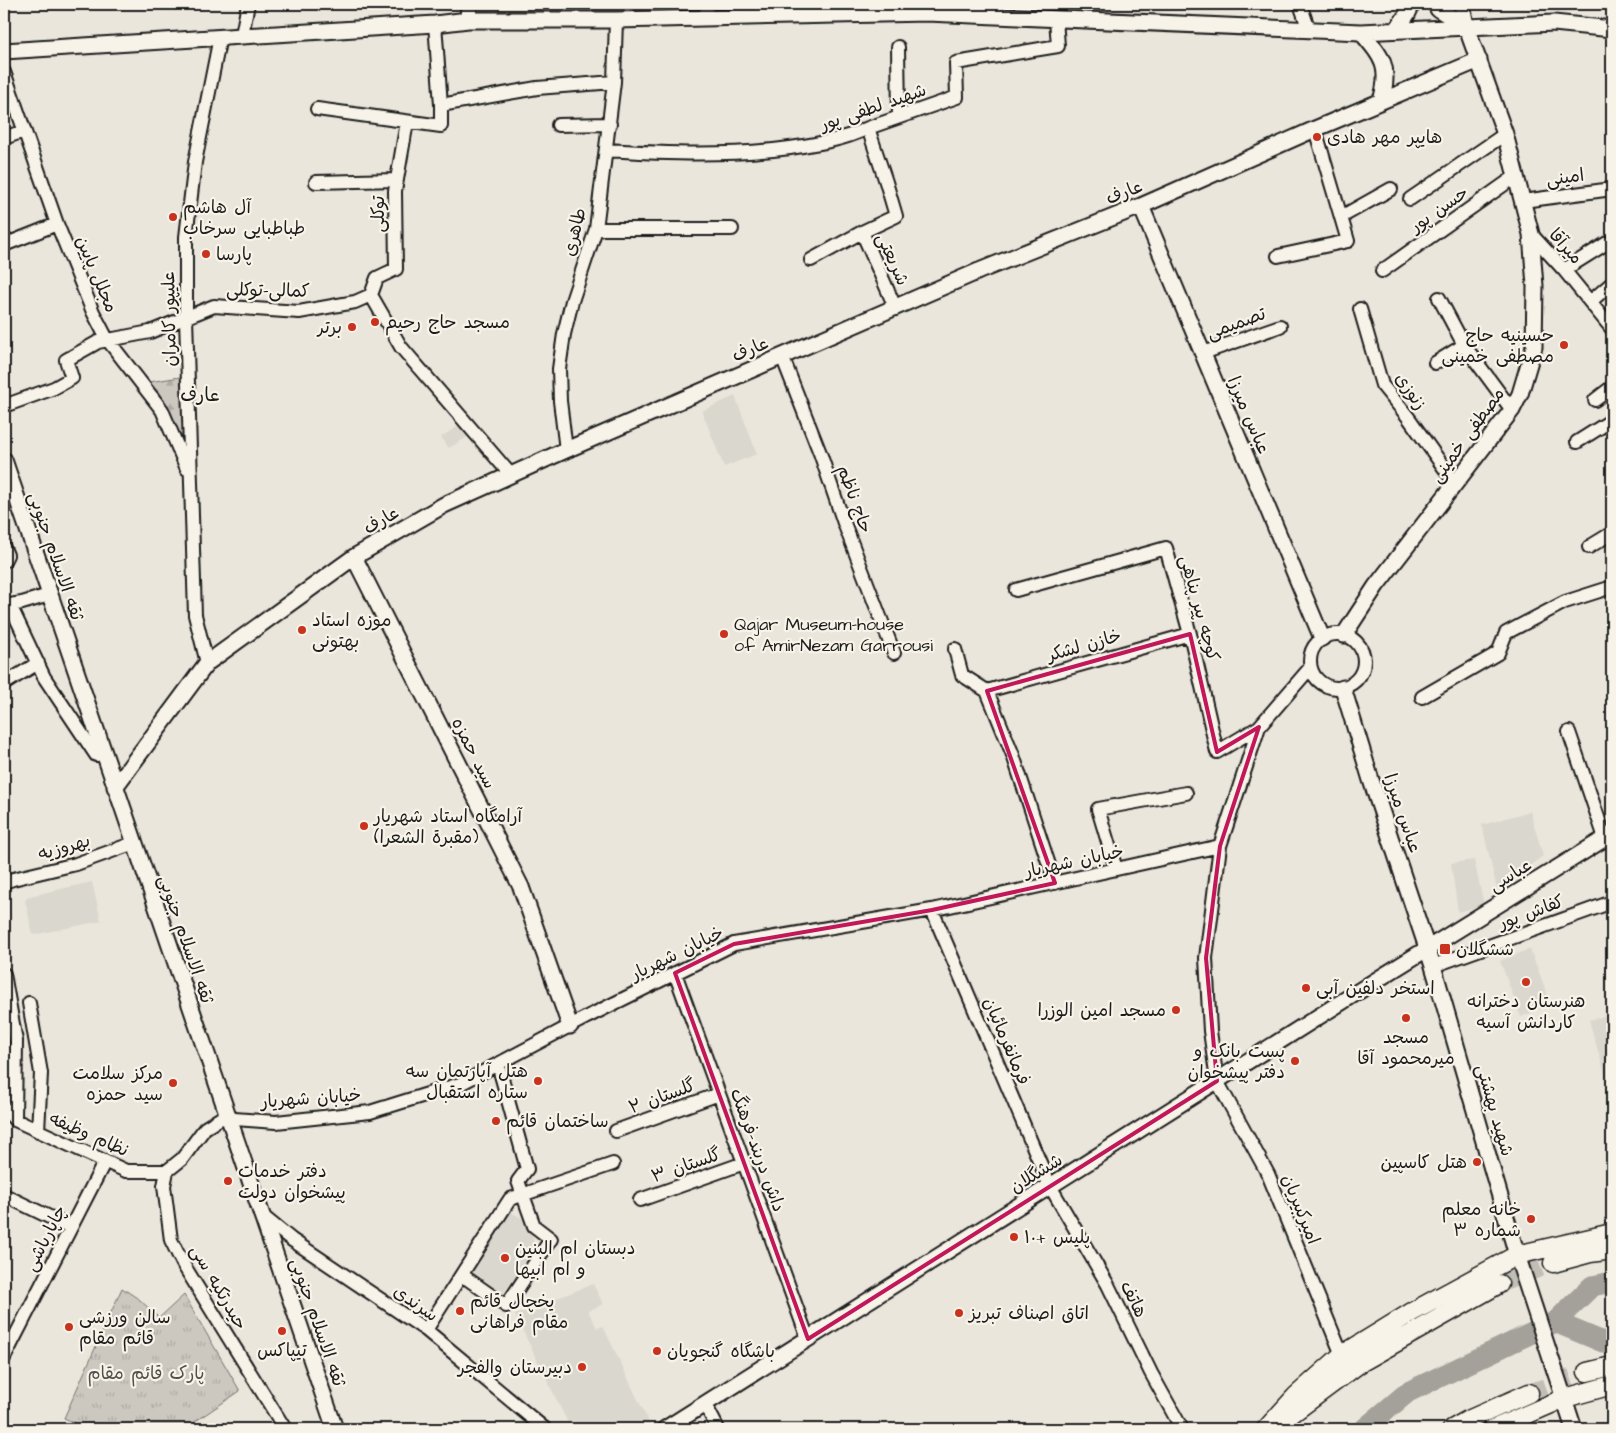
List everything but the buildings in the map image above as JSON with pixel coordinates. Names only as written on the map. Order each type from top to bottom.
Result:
[{"type":"highway","points":[[1266,1429],[1296,1396],[1342,1355],[1412,1312],[1517,1254],[1612,1234]]},
{"type":"highway","points":[[1553,1263],[1590,1253],[1612,1250]]},
{"type":"highway","points":[[1271,1429],[1360,1363],[1499,1284]]},
{"type":"highway","points":[[1587,1372],[1612,1366]]},
{"type":"highway","points":[[1493,1429],[1565,1398],[1612,1385]]},
{"type":"highway","points":[[1452,1429],[1529,1392]]},
{"type":"main road","points":[[468,20],[469,4]]},
{"type":"main road","points":[[1396,29],[1412,4]]},
{"type":"main road","points":[[1436,4],[1438,9],[1466,26]]},
{"type":"main road","points":[[1462,4],[1466,26]]},
{"type":"main road","points":[[1466,26],[1467,4]]},
{"type":"main road","points":[[4,51],[435,24],[468,20],[616,20],[707,10],[926,8],[1056,19],[1361,32],[1466,26],[1554,24],[1612,29]]},
{"type":"main road","name":"مصطفی خمینی","points":[[1344,635],[1376,586],[1512,410],[1520,394],[1534,347],[1535,286],[1531,234],[1505,134],[1466,26]]},
{"type":"main road","points":[[1361,32],[1381,57],[1386,85],[1381,101]]},
{"type":"main road","name":"عارف","points":[[114,787],[206,663],[354,557],[444,505],[895,307],[1141,206],[1315,129],[1479,60]]},
{"type":"main road","name":"عباس میرزا","points":[[1141,206],[1322,638]]},
{"type":"main road","name":"ثقه الاسلام جنوبی","points":[[4,460],[114,787],[335,1429]]},
{"type":"main road","name":"سید حمزه","points":[[354,557],[521,888],[570,1026]]},
{"type":"main road","name":"عباس میرزا","points":[[1343,688],[1427,950]]},
{"type":"main road","name":"عباسى","points":[[1427,950],[1609,836]]},
{"type":"main road","name":"شهید بهشتى","points":[[1427,950],[1434,966],[1525,1281],[1565,1398]]},
{"type":"main road","name":"ششگلان","points":[[664,1429],[1427,950]]},
{"type":"main road","points":[[1565,1398],[1574,1429]]},
{"type":"street","points":[[242,35],[248,4]]},
{"type":"street","points":[[1300,4],[1309,30]]},
{"type":"street","name":"شهید لطفی پور","points":[[606,150],[730,154],[820,144],[854,135],[868,128],[958,97],[956,63],[1058,46],[1056,19]]},
{"type":"street","name":"طاهری","points":[[566,450],[560,401],[559,369],[564,334],[572,301],[596,229],[610,124],[614,82],[616,20]]},
{"type":"street","points":[[316,109],[440,126],[442,106],[435,24]]},
{"type":"street","name":"علیپور کامران","points":[[206,663],[195,615],[186,317],[186,237],[195,162],[220,37]]},
{"type":"street","points":[[898,47],[899,117]]},
{"type":"street","name":"مجلل پایین","points":[[4,72],[57,224],[93,312],[107,339],[162,410],[190,475]]},
{"type":"street","points":[[442,106],[536,88],[614,82]]},
{"type":"street","name":"توکلی","points":[[372,295],[377,278],[396,269],[395,191],[407,122]]},
{"type":"street","points":[[558,125],[610,124]]},
{"type":"street","name":"شریعتی","points":[[868,128],[896,216],[862,232],[895,307]]},
{"type":"street","points":[[1278,256],[1348,241],[1315,129]]},
{"type":"street","points":[[4,138],[24,131]]},
{"type":"street","points":[[1410,199],[1505,134]]},
{"type":"street","name":"حسن پور","points":[[1382,271],[1516,176]]},
{"type":"street","points":[[316,182],[397,180]]},
{"type":"street","points":[[1341,217],[1391,189]]},
{"type":"street","name":"امینی","points":[[1523,201],[1612,189]]},
{"type":"street","points":[[4,246],[57,224]]},
{"type":"street","points":[[596,229],[732,229]]},
{"type":"street","points":[[811,260],[862,232]]},
{"type":"street","name":"میرآقا","points":[[1531,234],[1564,270],[1612,329]]},
{"type":"street","points":[[1564,270],[1607,243]]},
{"type":"street","points":[[1590,302],[1612,283]]},
{"type":"street","points":[[372,295],[401,348],[511,475]]},
{"type":"street","name":"کمالی-توکلی","points":[[4,406],[54,388],[72,378],[66,360],[98,342],[150,332],[214,306],[299,312],[356,302],[372,295]]},
{"type":"street","points":[[1439,298],[1464,345],[1512,410]]},
{"type":"street","name":"زنوزی","points":[[1360,309],[1382,385],[1408,417],[1455,483]]},
{"type":"street","name":"تصمیمی","points":[[1203,353],[1280,326]]},
{"type":"street","points":[[1435,363],[1464,345]]},
{"type":"street","name":"حاج ناظم","points":[[782,356],[894,653]]},
{"type":"street","points":[[1595,400],[1612,386]]},
{"type":"street","points":[[1577,442],[1612,420]]},
{"type":"street","points":[[1589,547],[1612,532]]},
{"type":"street","points":[[4,548],[7,555],[4,561]]},
{"type":"street","name":"کوچه پیر پناهی","points":[[1016,590],[1166,548],[1190,634],[1217,752],[1258,727]]},
{"type":"street","points":[[1422,697],[1498,653],[1506,633],[1564,602],[1612,587]]},
{"type":"street","points":[[49,595],[7,605],[44,677],[96,755],[103,754]]},
{"type":"street","name":"خازن لشکر","points":[[987,691],[1190,634]]},
{"type":"street","points":[[1333,634],[1344,635],[1359,645],[1363,653],[1363,671],[1352,685],[1335,689],[1320,683],[1314,677],[1310,668],[1311,652],[1315,644],[1322,638],[1333,634]]},
{"type":"street","points":[[955,649],[962,675],[987,691],[1013,755],[1055,883]]},
{"type":"street","points":[[4,684],[38,664]]},
{"type":"street","points":[[1217,1081],[1210,1031],[1206,958],[1220,846],[1258,727],[1310,668]]},
{"type":"street","points":[[1569,732],[1609,836]]},
{"type":"street","points":[[1116,869],[1098,809],[1186,793]]},
{"type":"street","name":"بهروزیه","points":[[4,882],[76,864],[134,843]]},
{"type":"street","name":"خیابان شهریار","points":[[227,1117],[276,1122],[370,1112],[460,1084],[570,1026],[734,944],[932,910],[1220,846]]},
{"type":"street","name":"کفاش پور","points":[[1434,966],[1612,902]]},
{"type":"street","name":"فرمانفرمائیان","points":[[932,910],[1050,1186]]},
{"type":"street","name":"داش دربند-فرهنگ","points":[[675,973],[808,1339]]},
{"type":"street","points":[[4,974],[16,1041],[16,1120]]},
{"type":"street","points":[[29,1003],[42,1073],[38,1131]]},
{"type":"street","points":[[462,1275],[506,1306],[550,1239],[534,1226],[518,1181],[527,1169],[498,1064]]},
{"type":"street","name":"امیرکبیریان","points":[[1217,1081],[1268,1174],[1342,1355]]},
{"type":"street","name":"گلستان ۲","points":[[616,1131],[719,1094]]},
{"type":"street","name":"نظام وظیفه","points":[[4,1108],[16,1120],[126,1171],[167,1171]]},
{"type":"street","points":[[167,1171],[182,1159],[205,1128],[221,1118],[227,1117]]},
{"type":"street","name":"چاپارباشی","points":[[4,1355],[105,1161]]},
{"type":"street","name":"گلستان ۳","points":[[640,1200],[744,1163]]},
{"type":"street","points":[[426,1330],[510,1199],[613,1164]]},
{"type":"street","name":"حیدرتکیه سی","points":[[167,1171],[164,1186],[172,1240],[183,1264],[285,1429]]},
{"type":"street","name":"هاتف","points":[[1050,1186],[1108,1285],[1182,1429]]},
{"type":"street","points":[[4,1194],[70,1227]]},
{"type":"street","name":"سرندی","points":[[260,1214],[292,1240],[426,1330],[545,1429]]},
{"type":"street","points":[[705,1404],[718,1429]]},
{"type":"highlighted area","points":[[1190,634],[1217,752],[1259,727],[1220,846],[1206,958],[1217,1081],[808,1339],[675,973],[734,944],[932,910],[1055,883],[987,691]]},
{"type":"shaded area","points":[[735,396],[757,454],[724,467],[702,411]]},
{"type":"shaded area","points":[[460,425],[469,436],[449,448],[441,437]]},
{"type":"shaded area","points":[[1530,811],[1543,856],[1497,889],[1482,825]]},
{"type":"shaded area","points":[[1474,860],[1484,905],[1458,912],[1451,863]]},
{"type":"shaded area","points":[[92,882],[101,921],[33,935],[25,900],[30,896]]},
{"type":"shaded area","name":"هنرستان دخترانه کاردانش آسیه","points":[[1530,949],[1551,1004],[1521,1017],[1500,961]]},
{"type":"shaded area","points":[[1612,1014],[1612,1083],[1608,1085],[1589,1020]]},
{"type":"shaded area","name":"دبستان ام البنین و ام ابیها","points":[[507,1210],[522,1218],[532,1235],[536,1249],[527,1266],[500,1296],[469,1273]]},
{"type":"shaded area","name":"دبیرستان والفجر","points":[[593,1284],[603,1304],[588,1311],[597,1328],[603,1326],[650,1425],[643,1429],[571,1429],[515,1315]]},
{"type":"green space","points":[[186,376],[185,440],[143,383]]},
{"type":"green space","name":"پارک قائم مقام","points":[[122,1288],[140,1300],[159,1318],[184,1295],[240,1391],[184,1429],[88,1429],[64,1418]]},
{"type":"waterway","points":[[1555,1322],[1592,1286],[1612,1282]]},
{"type":"waterway","points":[[1364,1429],[1408,1392],[1555,1322],[1603,1342],[1612,1340]]},
{"type":"tunnel","points":[[1499,1284],[1553,1263]]},
{"type":"tunnel","points":[[1529,1393],[1587,1372]]},
{"type":"place","name":"هایپر مهر هادی","points":[[1317,137]]},
{"type":"place","name":"آل هاشم طباطبایی سرخاب","points":[[173,217]]},
{"type":"place","name":"پارسا","points":[[206,254]]},
{"type":"place","name":"مسجد حاج رحیم","points":[[375,322]]},
{"type":"place","name":"برتر","points":[[352,327]]},
{"type":"place","name":"حسینیه حاج مصطفی خمینی","points":[[1564,345]]},
{"type":"place","name":"موزه استاد بهتونی","points":[[302,630]]},
{"type":"place","name":"Qajar Museum-house of AmirNezam Garrousi","points":[[724,634]]},
{"type":"place","name":"آرامگاه استاد شهریار (مقبرة الشعرا)","points":[[364,826]]},
{"type":"place","name":"ششگلان","points":[[1445,949]]},
{"type":"place","name":"هنرستان دخترانه کاردانش آسیه","points":[[1526,982]]},
{"type":"place","name":"استخر دلفین آبی","points":[[1306,988]]},
{"type":"place","name":"مسجد امین الوزرا","points":[[1176,1010]]},
{"type":"place","name":"مسجد میرمحمود آقا","points":[[1406,1018]]},
{"type":"place","name":"پست بانک و دفتر پیشخوان","points":[[1295,1061]]},
{"type":"place","name":"هتل آپارتمان سه ستاره استقبال","points":[[538,1081]]},
{"type":"place","name":"مرکز سلامت سید حمزه","points":[[173,1083]]},
{"type":"place","name":"ساختمان قائم","points":[[496,1121]]},
{"type":"place","name":"هتل کاسپین","points":[[1477,1162]]},
{"type":"place","name":"دفتر خدمات پیشخوان دولت","points":[[228,1181]]},
{"type":"place","name":"خانه معلم شماره ۳","points":[[1531,1219]]},
{"type":"place","name":"پلیس +۱۰","points":[[1014,1237]]},
{"type":"place","name":"دبستان ام البنین و ام ابیها","points":[[505,1258]]},
{"type":"place","name":"یخچال قائم مقام فراهانی","points":[[460,1311]]},
{"type":"place","name":"اتاق اصناف تبریز","points":[[959,1313]]},
{"type":"place","name":"سالن ورزشی قائم مقام","points":[[69,1327]]},
{"type":"place","name":"تیپاکس","points":[[282,1331]]},
{"type":"place","name":"باشگاه گنجویان","points":[[657,1351]]},
{"type":"place","name":"دبیرستان والفجر","points":[[582,1367]]},
{"type":"district","name":"عارف","points":[[200,394]]}]
